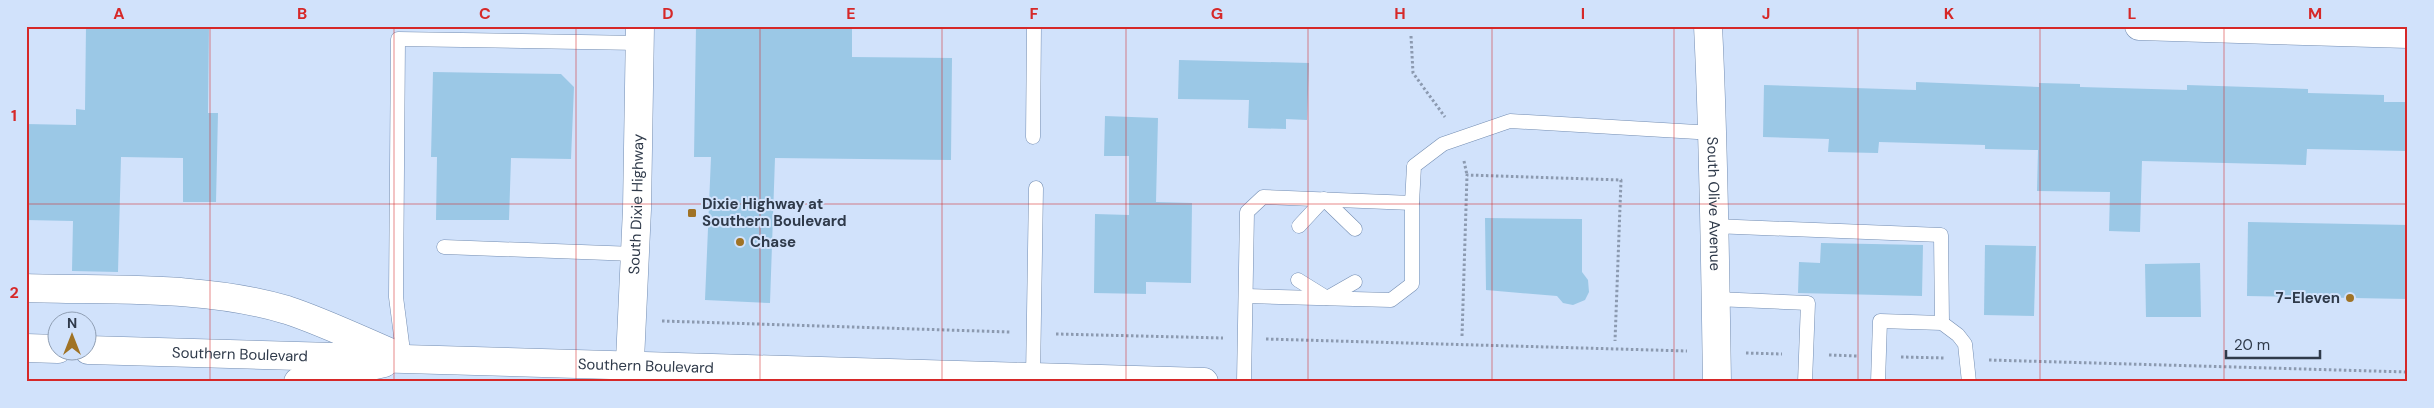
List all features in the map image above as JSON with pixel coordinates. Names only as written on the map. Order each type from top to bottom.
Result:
[{"type":"main road","name":"South Olive Avenue","points":[[1708,26],[1714,133],[1713,226],[1717,382]]},
{"type":"main road","points":[[2139,26],[2408,34]]},
{"type":"main road","name":"South Dixie Highway","points":[[630,373],[635,254],[639,35]]},
{"type":"main road","points":[[26,288],[189,293],[226,298],[287,310],[404,359]]},
{"type":"main road","points":[[26,348],[48,349]]},
{"type":"main road","name":"Southern Boulevard","points":[[98,350],[404,359],[630,373],[839,377],[1033,377],[1204,382]]},
{"type":"main road","points":[[302,381],[404,359]]},
{"type":"lane","points":[[1033,137],[1034,26]]},
{"type":"lane","points":[[404,359],[396,297],[398,40],[639,35]]},
{"type":"lane","points":[[1247,296],[1391,300],[1412,284],[1414,166],[1443,144],[1510,121],[1714,133]]},
{"type":"lane","points":[[1033,377],[1036,188]]},
{"type":"lane","points":[[1244,382],[1247,212],[1263,197],[1412,203]]},
{"type":"lane","points":[[1299,226],[1324,200]]},
{"type":"lane","points":[[1324,200],[1355,229]]},
{"type":"lane","points":[[1713,226],[1941,235],[1942,323]]},
{"type":"lane","points":[[444,247],[635,254]]},
{"type":"lane","points":[[1298,280],[1327,298]]},
{"type":"lane","points":[[1327,298],[1355,282]]},
{"type":"lane","points":[[1715,299],[1808,303],[1805,382]]},
{"type":"lane","points":[[1878,382],[1880,321],[1942,323],[1963,340],[1968,359],[1969,382]]},
{"type":"path","points":[[1412,36],[1413,73],[1445,117]]},
{"type":"path","points":[[1462,157],[1467,175],[1462,336]]},
{"type":"path","points":[[1467,175],[1621,180],[1615,341]]},
{"type":"path","points":[[633,320],[2408,372]]},
{"type":"building","points":[[86,26],[209,26],[208,113],[218,113],[216,202],[183,202],[183,158],[121,157],[118,272],[72,271],[73,221],[26,220],[26,124],[76,125],[76,109],[85,110]]},
{"type":"building","points":[[696,26],[852,26],[852,57],[952,58],[951,160],[775,158],[770,303],[705,300],[711,157],[694,157]]},
{"type":"building","points":[[1179,60],[1309,63],[1307,120],[1286,119],[1286,129],[1248,128],[1249,100],[1178,99]]},
{"type":"building","points":[[433,72],[561,74],[574,87],[571,159],[511,158],[509,220],[436,220],[437,157],[431,157]]},
{"type":"building","points":[[1916,82],[2039,87],[2039,83],[2080,84],[2080,87],[2187,90],[2187,85],[2308,89],[2308,93],[2384,95],[2384,102],[2408,102],[2408,151],[2307,149],[2306,165],[2142,161],[2140,232],[2109,231],[2110,192],[2037,191],[2038,150],[1985,149],[1985,145],[1879,142],[1878,153],[1828,152],[1829,139],[1763,137],[1764,85],[1916,90]]},
{"type":"building","points":[[1105,116],[1158,118],[1156,202],[1192,203],[1191,283],[1146,282],[1146,294],[1094,293],[1095,214],[1129,215],[1129,156],[1104,156]]},
{"type":"building","points":[[1485,218],[1582,219],[1582,272],[1588,280],[1589,292],[1585,300],[1573,305],[1563,303],[1557,296],[1486,290]]},
{"type":"building","points":[[2248,222],[2408,225],[2408,299],[2247,296]]},
{"type":"building","points":[[1821,243],[1923,245],[1922,296],[1798,293],[1799,262],[1820,263]]},
{"type":"building","points":[[1985,245],[2036,246],[2034,316],[1984,315]]},
{"type":"building","points":[[2200,263],[2201,317],[2146,317],[2145,264]]},
{"type":"place","name":"Dixie Highway at Southern Boulevard","points":[[692,213]]},
{"type":"place","name":"Chase","points":[[740,242]]},
{"type":"place","name":"7-Eleven","points":[[2350,298]]}]
